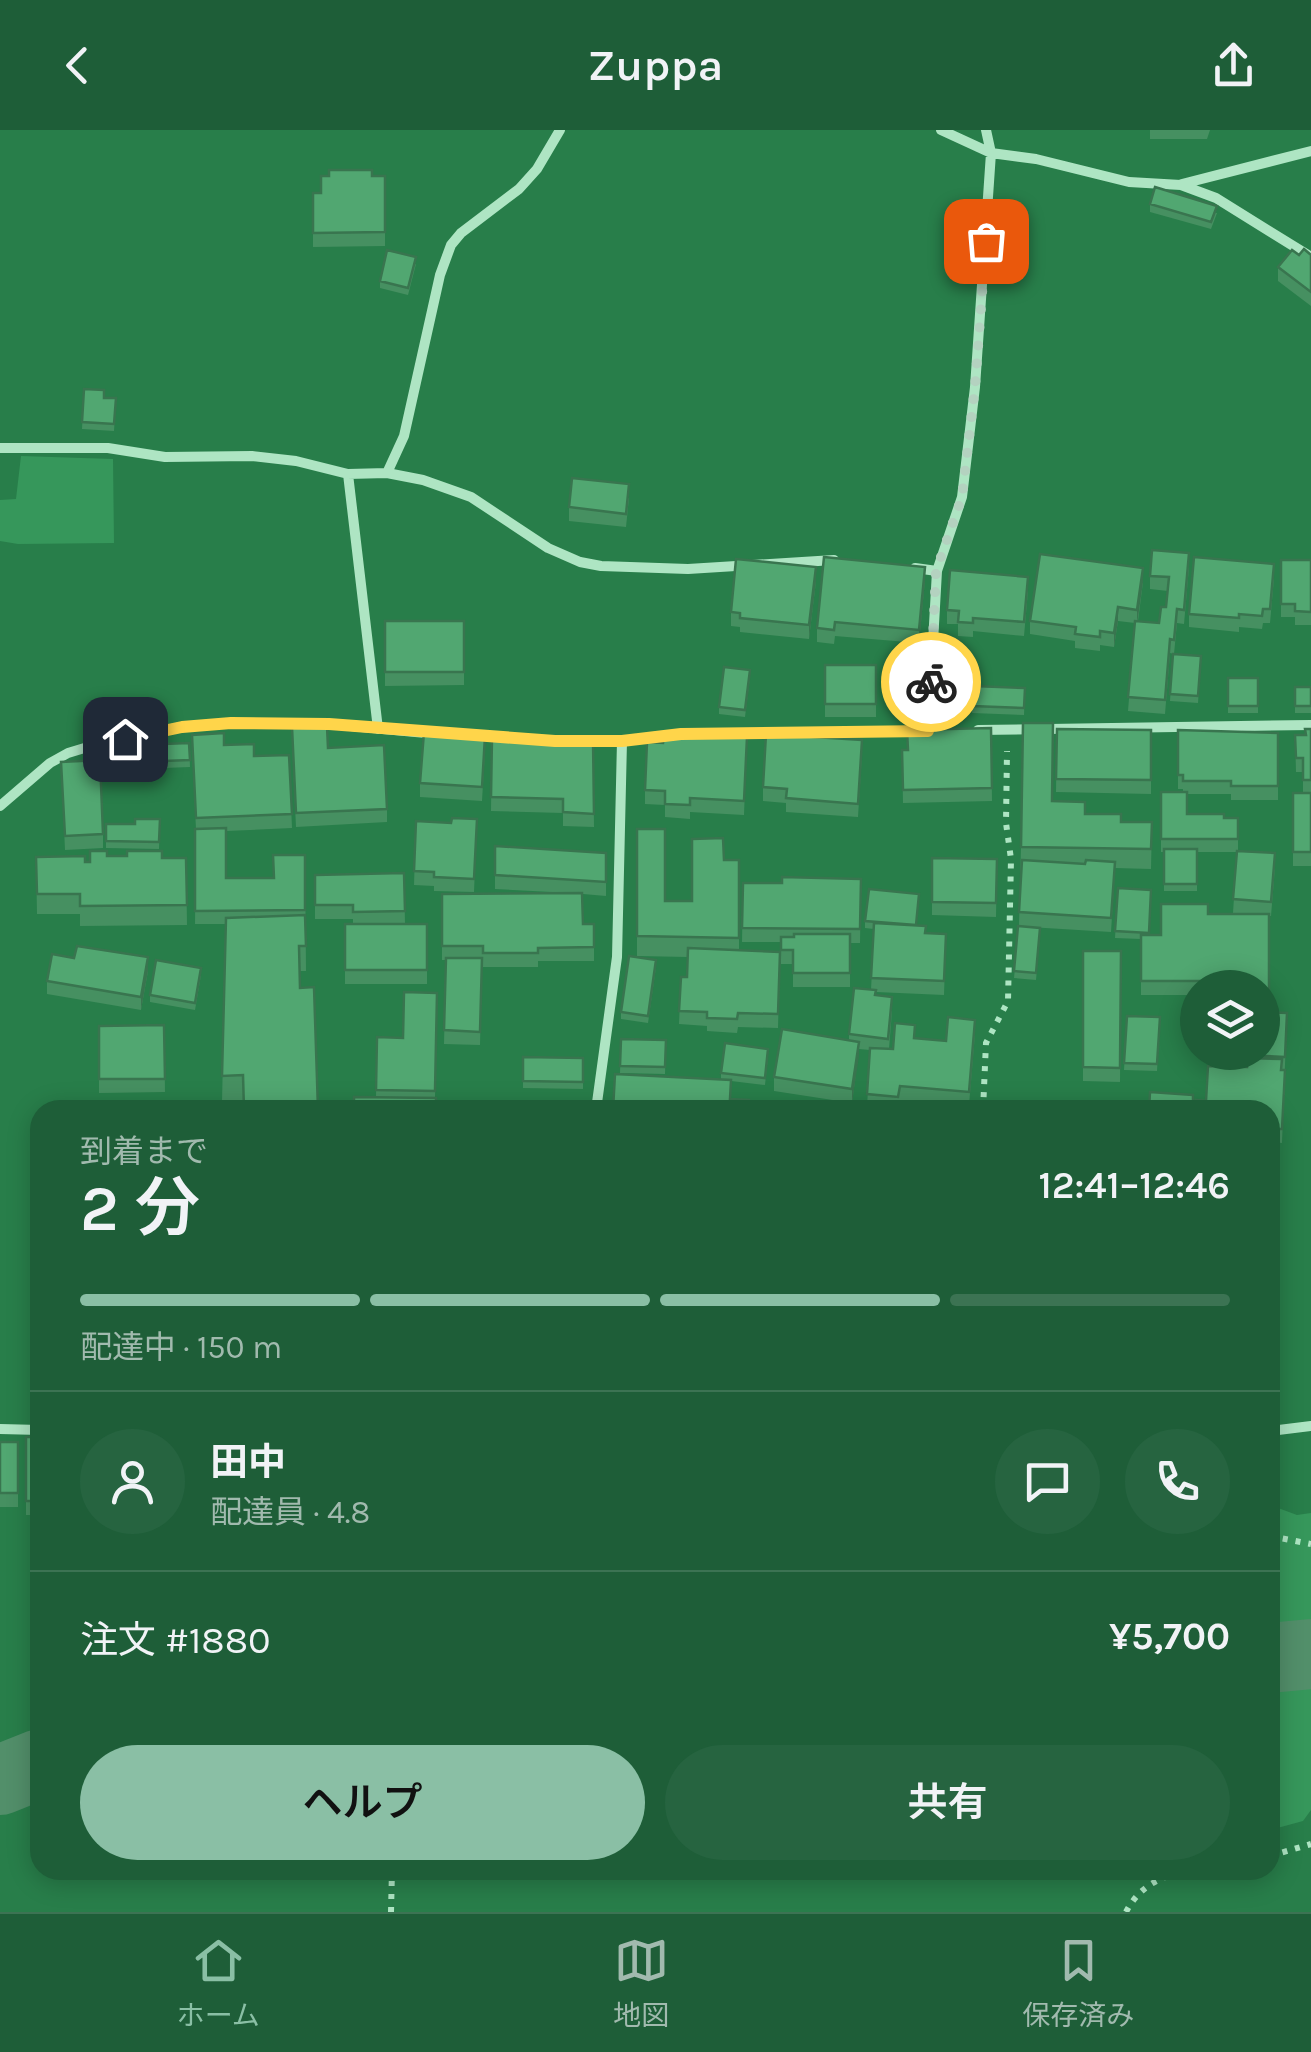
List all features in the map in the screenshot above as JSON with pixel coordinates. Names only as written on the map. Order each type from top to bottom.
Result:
[{"type":"street","points":[[388,473],[404,436],[440,275],[451,244],[461,232],[519,189],[537,170],[560,130]]},
{"type":"street","points":[[941,130],[991,153],[1036,159],[1128,182],[1180,185],[1216,198],[1311,258]]},
{"type":"street","points":[[928,731],[936,571],[962,497],[975,387],[991,153],[986,130]]},
{"type":"street","points":[[1180,185],[1311,151]]},
{"type":"street","points":[[0,448],[108,448],[164,457],[252,456],[296,461],[348,474],[388,473],[471,497],[548,548],[601,566],[688,569],[852,560]]},
{"type":"street","points":[[348,474],[378,729]]},
{"type":"street","points":[[903,566],[936,571]]},
{"type":"street","points":[[0,806],[50,763],[68,753],[182,727],[329,724],[451,736]]},
{"type":"street","points":[[968,730],[1311,726]]},
{"type":"street","points":[[572,741],[622,741],[681,734],[948,730]]},
{"type":"street","points":[[597,1100],[617,957],[622,741]]},
{"type":"street","points":[[1280,1430],[1311,1426]]},
{"type":"street","points":[[0,1430],[30,1430]]},
{"type":"path","points":[[983,1100],[986,1044],[1008,1002],[1008,730]]},
{"type":"path","points":[[1280,1538],[1311,1544]]},
{"type":"path","points":[[1280,1853],[1311,1844]]},
{"type":"path","points":[[391,1912],[392,1880]]},
{"type":"path","points":[[1126,1912],[1140,1891],[1155,1880]]},
{"type":"green space","points":[[21,456],[113,459],[114,543],[0,541],[0,500],[16,499]]},
{"type":"green space","points":[[1280,1509],[1297,1515],[1311,1513],[1311,1810],[1303,1821],[1280,1827]]},
{"type":"building","points":[[329,170],[372,170],[372,176],[385,176],[385,232],[313,233],[313,193],[321,193],[321,176],[329,176]]},
{"type":"building","points":[[1155,187],[1217,206],[1211,222],[1150,204]]},
{"type":"building","points":[[1304,249],[1311,255],[1311,292],[1278,267],[1292,250],[1299,255]]},
{"type":"building","points":[[387,250],[416,257],[408,288],[380,281]]},
{"type":"building","points":[[84,389],[104,390],[104,398],[116,398],[114,424],[82,422]]},
{"type":"building","points":[[572,478],[629,484],[626,514],[569,507]]},
{"type":"building","points":[[1152,550],[1189,553],[1184,610],[1177,609],[1174,640],[1170,639],[1165,700],[1128,697],[1135,621],[1159,623],[1161,607],[1166,607],[1169,577],[1150,576]]},
{"type":"building","points":[[1040,554],[1143,568],[1137,610],[1118,607],[1114,633],[1100,631],[1100,637],[1075,634],[1076,627],[1030,621]]},
{"type":"building","points":[[824,557],[925,567],[919,630],[835,622],[834,630],[817,628]]},
{"type":"building","points":[[1194,557],[1274,564],[1270,609],[1263,609],[1262,616],[1239,614],[1239,618],[1189,614]]},
{"type":"building","points":[[736,559],[816,567],[809,625],[740,618],[740,613],[731,612]]},
{"type":"building","points":[[1281,560],[1311,560],[1311,612],[1295,611],[1295,604],[1281,604]]},
{"type":"building","points":[[950,570],[1028,577],[1024,622],[973,618],[973,623],[958,622],[959,611],[947,610]]},
{"type":"building","points":[[385,621],[464,621],[464,672],[385,672]]},
{"type":"building","points":[[943,640],[959,640],[959,647],[964,647],[963,673],[942,671]]},
{"type":"building","points":[[894,652],[918,653],[917,685],[892,684]]},
{"type":"building","points":[[1173,654],[1201,656],[1198,696],[1170,694]]},
{"type":"building","points":[[825,665],[876,665],[876,704],[825,704]]},
{"type":"building","points":[[724,667],[750,670],[745,710],[719,707]]},
{"type":"building","points":[[1228,678],[1258,678],[1258,706],[1228,706]]},
{"type":"building","points":[[973,686],[1025,688],[1024,708],[972,706]]},
{"type":"building","points":[[1295,687],[1311,687],[1311,706],[1295,706]]},
{"type":"building","points":[[1023,723],[1053,723],[1052,801],[1085,802],[1085,814],[1121,814],[1121,822],[1152,822],[1151,849],[1021,847]]},
{"type":"building","points":[[327,726],[328,748],[384,745],[387,809],[296,813],[292,727]]},
{"type":"building","points":[[991,728],[992,788],[903,790],[902,750],[908,750],[907,730]]},
{"type":"building","points":[[1057,729],[1151,730],[1151,780],[1056,779]]},
{"type":"building","points":[[1305,729],[1311,729],[1311,780],[1303,780],[1303,758],[1296,758],[1295,735],[1306,735]]},
{"type":"building","points":[[1178,730],[1278,733],[1278,786],[1183,781],[1183,775],[1178,775]]},
{"type":"building","points":[[424,732],[485,736],[482,787],[420,783]]},
{"type":"building","points":[[224,733],[224,745],[254,744],[254,756],[289,755],[292,814],[196,818],[192,735]]},
{"type":"building","points":[[664,733],[747,737],[744,801],[690,798],[690,805],[665,804],[665,791],[645,790],[647,742],[663,743]]},
{"type":"building","points":[[766,734],[862,740],[858,804],[786,798],[787,789],[763,787]]},
{"type":"building","points":[[492,737],[593,739],[594,814],[563,812],[563,799],[491,797]]},
{"type":"building","points":[[189,743],[190,760],[164,761],[163,744]]},
{"type":"building","points":[[100,760],[103,834],[65,836],[61,762]]},
{"type":"building","points":[[1161,792],[1187,792],[1187,814],[1238,818],[1238,839],[1161,839]]},
{"type":"building","points":[[1293,793],[1311,793],[1311,852],[1293,852]]},
{"type":"building","points":[[452,818],[477,819],[474,879],[434,877],[434,872],[414,871],[416,821],[451,823]]},
{"type":"building","points":[[135,819],[160,819],[159,842],[106,841],[106,824],[135,824]]},
{"type":"building","points":[[226,828],[226,878],[274,878],[273,855],[305,855],[305,910],[195,911],[195,829]]},
{"type":"building","points":[[637,829],[665,829],[665,901],[692,901],[692,839],[723,838],[724,860],[739,860],[739,938],[637,936]]},
{"type":"building","points":[[495,846],[606,853],[606,882],[495,875]]},
{"type":"building","points":[[1164,849],[1197,849],[1197,884],[1164,884]]},
{"type":"building","points":[[90,851],[127,856],[127,851],[162,851],[162,858],[186,858],[187,905],[80,906],[80,894],[37,894],[36,857],[85,856],[85,862],[90,862]]},
{"type":"building","points":[[1237,851],[1275,853],[1271,902],[1233,899]]},
{"type":"building","points":[[932,858],[997,859],[996,903],[932,902]]},
{"type":"building","points":[[1022,860],[1115,862],[1111,918],[1019,912]]},
{"type":"building","points":[[404,873],[405,911],[353,912],[353,905],[315,905],[315,875]]},
{"type":"building","points":[[782,877],[861,879],[860,929],[742,928],[743,883],[782,883]]},
{"type":"building","points":[[1118,888],[1151,890],[1149,933],[1115,931]]},
{"type":"building","points":[[869,889],[919,894],[916,925],[865,921]]},
{"type":"building","points":[[582,893],[583,924],[594,924],[594,947],[483,953],[483,946],[442,946],[442,894]]},
{"type":"building","points":[[1161,904],[1208,904],[1208,914],[1269,914],[1269,970],[1180,970],[1180,981],[1141,981],[1141,935],[1161,935]]},
{"type":"building","points":[[305,915],[306,946],[299,946],[300,988],[314,987],[318,1100],[244,1100],[243,1075],[222,1076],[226,918]]},
{"type":"building","points":[[874,923],[926,926],[925,933],[946,934],[944,981],[871,978]]},
{"type":"building","points":[[345,924],[427,924],[427,970],[345,970]]},
{"type":"building","points":[[1018,926],[1040,928],[1036,973],[1014,971]]},
{"type":"building","points":[[850,934],[850,973],[793,973],[793,950],[781,950],[781,937]]},
{"type":"building","points":[[77,946],[148,957],[141,997],[47,981],[52,954],[74,958]]},
{"type":"building","points":[[688,948],[780,952],[778,1014],[738,1013],[737,1019],[707,1018],[707,1012],[679,1011],[681,977],[687,977]]},
{"type":"building","points":[[1083,951],[1121,951],[1120,1068],[1083,1067]]},
{"type":"building","points":[[629,956],[656,960],[648,1016],[621,1012]]},
{"type":"building","points":[[446,958],[482,958],[480,1032],[444,1030]]},
{"type":"building","points":[[156,960],[201,968],[195,1003],[150,995]]},
{"type":"building","points":[[854,988],[876,990],[875,995],[892,997],[888,1039],[849,1034]]},
{"type":"building","points":[[404,992],[437,993],[435,1091],[376,1090],[377,1037],[403,1038]]},
{"type":"building","points":[[1280,1013],[1287,1013],[1285,1057],[1280,1057]]},
{"type":"building","points":[[1127,1016],[1160,1017],[1157,1064],[1124,1063]]},
{"type":"building","points":[[948,1017],[975,1020],[969,1092],[900,1086],[898,1097],[867,1094],[870,1048],[893,1049],[895,1023],[915,1025],[914,1038],[946,1041]]},
{"type":"building","points":[[164,1025],[165,1079],[99,1079],[99,1026]]},
{"type":"building","points":[[782,1029],[859,1042],[852,1089],[774,1077]]},
{"type":"building","points":[[621,1039],[666,1040],[665,1067],[620,1066]]},
{"type":"building","points":[[725,1043],[768,1049],[765,1078],[721,1073]]},
{"type":"building","points":[[523,1057],[583,1058],[583,1082],[523,1081]]},
{"type":"building","points":[[1282,1059],[1282,1129],[1280,1100],[1206,1100],[1208,1070],[1280,1070]]},
{"type":"building","points":[[615,1074],[731,1080],[730,1099],[749,1100],[614,1100]]},
{"type":"building","points":[[1150,1092],[1193,1095],[1193,1100],[1150,1100]]},
{"type":"building","points":[[354,1097],[436,1098],[436,1100]]},
{"type":"building","points":[[26,1437],[30,1437],[30,1501],[26,1501]]},
{"type":"building","points":[[0,1442],[18,1442],[18,1493],[0,1493]]},
{"type":"waterway","points":[[1280,1657],[1311,1654]]},
{"type":"waterway","points":[[0,1780],[30,1768]]},
{"type":"way so far","points":[[931,682],[936,571],[962,497],[986,241]]},
{"type":"route","points":[[125,739],[182,727],[231,723],[329,724],[555,741],[622,741],[681,734],[928,731],[931,682]]}]
